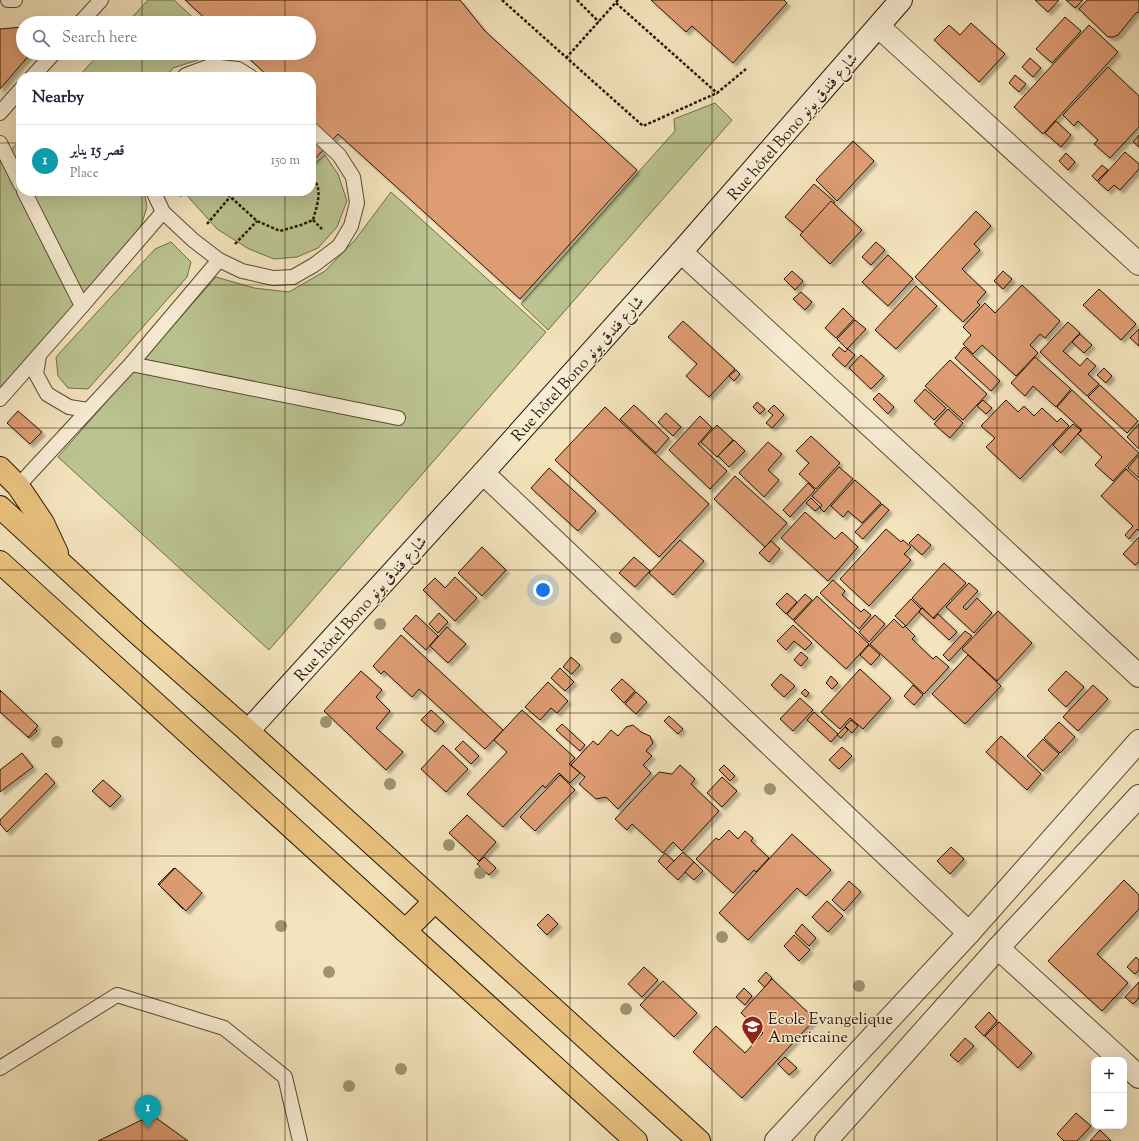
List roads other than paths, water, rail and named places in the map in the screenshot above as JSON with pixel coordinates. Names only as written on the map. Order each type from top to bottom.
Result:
[{"type":"main road","points":[[0,468],[18,486],[43,523],[62,563]]},
{"type":"main road","points":[[0,507],[137,633],[248,731],[699,1141]]},
{"type":"main road","points":[[0,562],[636,1141]]},
{"type":"main road","points":[[0,584],[43,602]]},
{"type":"main road","points":[[405,931],[435,901]]},
{"type":"street","name":"Rue hôtel Bono شارع فندق بونو","points":[[248,731],[681,252],[901,0]]},
{"type":"street","points":[[879,27],[1139,264]]},
{"type":"street","points":[[681,252],[924,474],[1139,676]]},
{"type":"street","points":[[483,472],[969,933]]},
{"type":"street","points":[[776,1141],[969,933],[1139,741]]},
{"type":"street","points":[[826,1141],[998,948],[1139,796]]},
{"type":"street","points":[[998,948],[1118,1057]]},
{"type":"street","points":[[1127,1066],[1139,1077]]},
{"type":"lane","points":[[8,0],[15,0]]},
{"type":"lane","points":[[86,16],[101,0]]},
{"type":"lane","points":[[37,72],[48,60]]},
{"type":"lane","points":[[194,72],[210,66],[238,69],[243,72]]},
{"type":"lane","points":[[0,113],[16,95]]},
{"type":"lane","points":[[155,196],[163,212],[193,240],[219,260],[242,271],[273,278],[293,277],[314,265],[339,246],[351,226],[357,203],[353,177],[339,155],[316,134]]},
{"type":"lane","points":[[0,143],[16,175]]},
{"type":"lane","points":[[27,196],[82,306]]},
{"type":"lane","points":[[0,399],[163,212]]},
{"type":"lane","points":[[18,486],[131,364],[219,260]]},
{"type":"lane","points":[[39,356],[36,374],[48,394],[69,407],[88,410]]},
{"type":"lane","points":[[131,364],[398,418]]},
{"type":"lane","points":[[0,1068],[117,995],[224,1028],[285,1077],[300,1141]]},
{"type":"place","name":"Ecole Evangelique Americaine","points":[[753,1046]]},
{"type":"place","name":"قصر 15 يناير","points":[[148,1128]]}]
